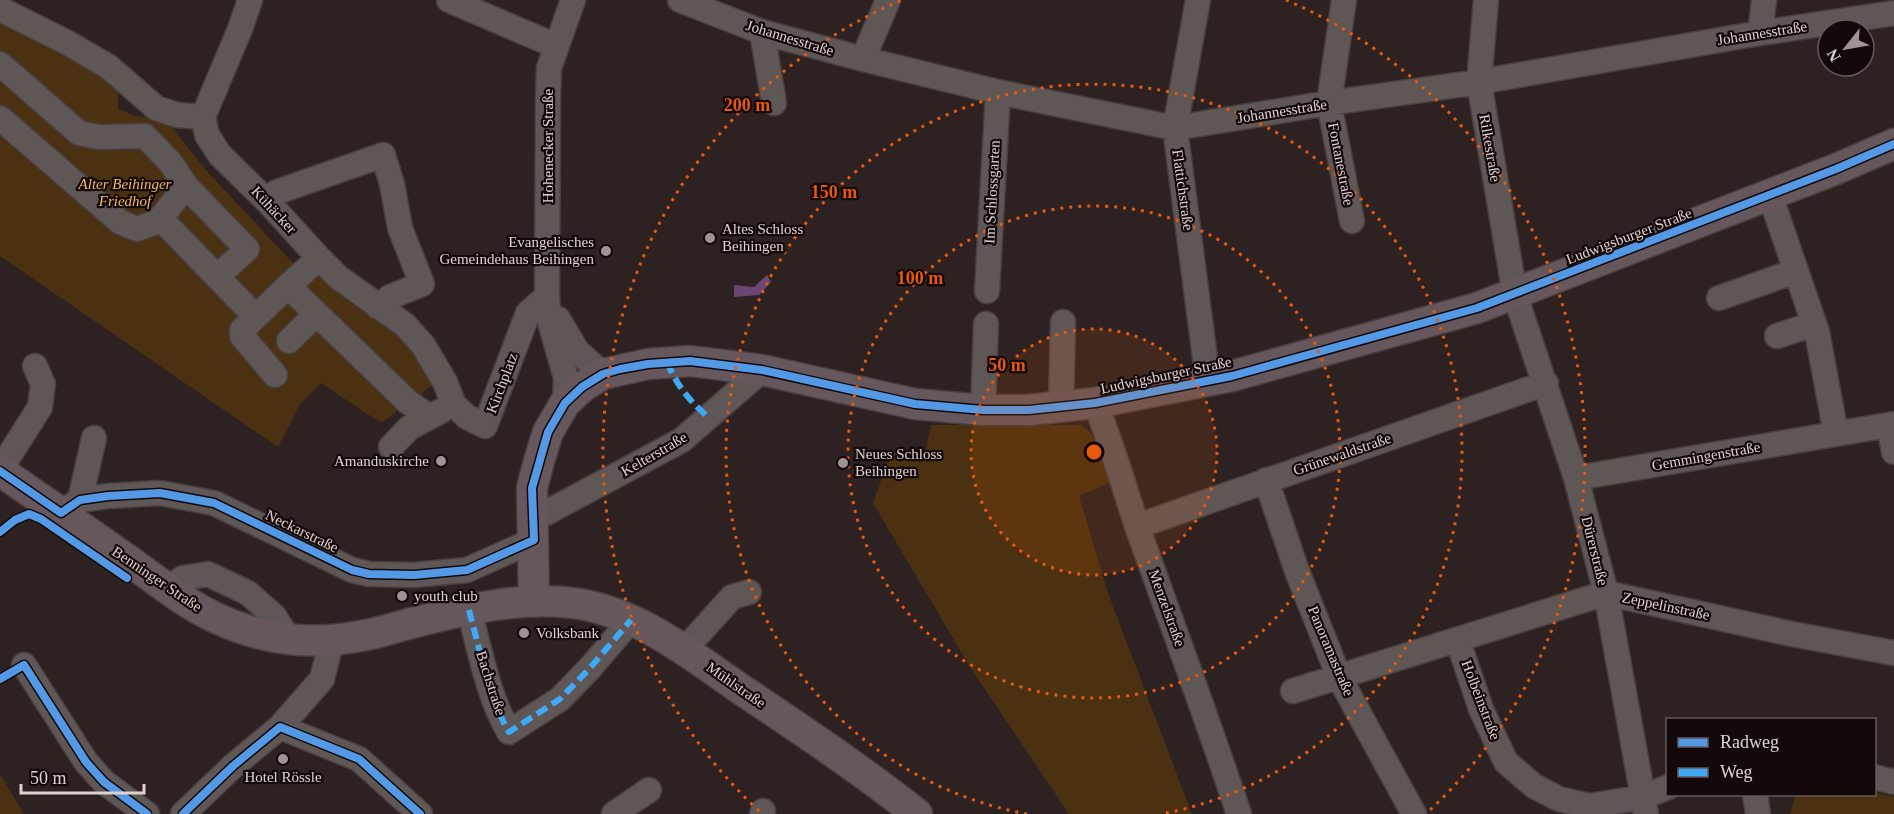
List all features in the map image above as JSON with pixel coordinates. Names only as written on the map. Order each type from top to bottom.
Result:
[{"type":"main road","name":"Ludwigsburger Straße","points":[[580,378],[648,363],[690,361],[762,370],[915,404],[982,410],[1029,410],[1095,403],[1209,381],[1477,308],[1770,195],[1894,144]]},
{"type":"main road","points":[[534,602],[532,488],[548,432],[580,378]]},
{"type":"main road","name":"Benninger Straße","points":[[3,480],[70,506],[169,588],[212,616],[247,630],[290,641],[366,635],[469,610],[534,602]]},
{"type":"main road","name":"Mühlstraße","points":[[534,602],[579,604],[608,611],[631,620],[685,650],[868,776],[917,814]]},
{"type":"street","points":[[0,9],[109,67],[156,108],[177,115],[203,117],[250,0]]},
{"type":"street","points":[[449,0],[556,46]]},
{"type":"street","name":"Hohenecker Straße","points":[[573,0],[549,68],[541,301],[561,326],[580,378]]},
{"type":"street","name":"Johannesstraße","points":[[680,0],[762,32],[863,59],[998,92],[1175,128],[1479,82],[1760,33],[1894,13]]},
{"type":"street","points":[[863,59],[888,0]]},
{"type":"street","name":"Flattichstraße","points":[[1198,0],[1175,128],[1209,381]]},
{"type":"street","name":"Fontanestraße","points":[[1344,0],[1329,103],[1352,220]]},
{"type":"street","name":"Rilkestraße","points":[[1486,0],[1479,82],[1515,295]]},
{"type":"street","points":[[1760,33],[1764,0]]},
{"type":"street","points":[[762,32],[774,104]]},
{"type":"street","points":[[0,64],[79,133],[99,137],[145,136],[170,162],[186,186],[246,249],[217,277]]},
{"type":"street","name":"Im Schlossgarten","points":[[987,291],[998,92]]},
{"type":"street","points":[[36,96],[4,121],[120,222],[137,229],[162,220]]},
{"type":"street","name":"Kühäcker","points":[[203,117],[207,135],[220,155],[267,201],[319,258],[338,276],[405,325],[423,345],[446,382],[454,405]]},
{"type":"street","points":[[267,201],[276,192],[383,156],[392,184],[400,228],[422,284],[390,297],[378,307]]},
{"type":"street","points":[[162,220],[163,215],[186,186]]},
{"type":"street","points":[[1770,195],[1814,324],[1836,434]]},
{"type":"street","points":[[162,220],[255,316]]},
{"type":"street","points":[[275,375],[242,336],[242,330],[319,258]]},
{"type":"street","points":[[1719,298],[1796,271]]},
{"type":"street","points":[[288,286],[408,402],[428,416]]},
{"type":"street","name":"Dürerstraße","points":[[1515,295],[1576,478],[1606,593],[1645,806]]},
{"type":"street","name":"Kirchplatz","points":[[454,405],[467,417],[485,426],[528,313],[541,301]]},
{"type":"street","points":[[289,341],[316,314]]},
{"type":"street","points":[[1061,406],[1063,321]]},
{"type":"street","points":[[982,410],[986,324]]},
{"type":"street","points":[[1777,336],[1814,324]]},
{"type":"street","points":[[3,480],[39,407],[43,384],[35,366]]},
{"type":"street","name":"Kelterstraße","points":[[533,528],[546,513],[682,440],[762,370]]},
{"type":"street","name":"Grünewaldstraße","points":[[1138,526],[1546,383]]},
{"type":"street","name":"Menzelstraße","points":[[1095,403],[1239,814]]},
{"type":"street","points":[[392,447],[409,429],[428,416],[454,405]]},
{"type":"street","points":[[1891,425],[1894,452]]},
{"type":"street","name":"Gemmingenstraße","points":[[1576,478],[1891,425]]},
{"type":"street","points":[[70,506],[94,438]]},
{"type":"street","name":"Panoramastraße","points":[[1266,480],[1297,571],[1339,677],[1414,814]]},
{"type":"street","name":"Neckarstraße","points":[[70,506],[160,493],[214,503],[352,570],[369,574],[414,575],[466,570],[533,528]]},
{"type":"street","points":[[685,650],[732,597],[749,592]]},
{"type":"street","name":"Zeppelinstraße","points":[[1293,691],[1606,593],[1792,634],[1893,651]]},
{"type":"street","name":"Bachstraße","points":[[469,610],[488,680],[503,722],[509,732],[560,699],[631,620]]},
{"type":"street","points":[[183,814],[233,766],[280,727],[322,678],[332,639]]},
{"type":"street","name":"Holbeinstraße","points":[[1458,640],[1481,709],[1506,762],[1534,786],[1558,799],[1589,806],[1645,806],[1666,790]]},
{"type":"street","points":[[24,665],[86,762],[104,782],[147,814]]},
{"type":"street","points":[[280,727],[359,759],[411,811]]},
{"type":"street","points":[[1876,777],[1894,782]]},
{"type":"street","points":[[614,814],[649,789]]},
{"type":"street","points":[[1755,796],[1758,814]]},
{"type":"green space","name":"Alter Beihinger Friedhof","points":[[0,19],[118,81],[118,109],[136,116],[166,120],[205,169],[290,260],[313,280],[321,275],[417,349],[434,384],[381,423],[321,383],[301,403],[278,447],[0,256]]},
{"type":"green space","points":[[931,425],[1081,425],[1093,436],[1113,481],[1079,496],[1108,593],[1192,814],[1069,814],[970,667],[873,503],[891,452],[924,458]]},
{"type":"green space","points":[[0,774],[24,814],[0,814]]},
{"type":"green space","points":[[1876,793],[1894,797],[1894,814],[1790,814],[1796,796],[1876,796]]},
{"type":"shaded area","points":[[767,275],[771,282],[759,295],[734,297],[734,285],[754,287]]},
{"type":"marked path","points":[[667,362],[684,392],[708,417]]},
{"type":"marked path","points":[[469,610],[490,688],[509,732],[560,699],[631,620]]},
{"type":"cycle path","points":[[0,471],[61,513],[80,500],[160,493],[214,503],[352,570],[369,574],[414,575],[467,570],[534,540],[532,488],[548,432],[565,403],[582,387],[603,374],[648,364],[690,361],[762,370],[915,404],[983,410],[1029,410],[1095,403],[1232,376],[1477,308],[1836,169],[1894,144]]},
{"type":"cycle path","points":[[0,532],[15,520],[29,514],[41,519],[127,578]]},
{"type":"cycle path","points":[[0,679],[24,665],[86,762],[104,782],[147,814]]},
{"type":"cycle path","points":[[183,814],[233,766],[280,727],[359,759],[420,814]]},
{"type":"place","name":"Altes Schloss Beihingen","points":[[710,238]]},
{"type":"place","name":"Evangelisches Gemeindehaus Beihingen","points":[[606,251]]},
{"type":"place","name":"Amanduskirche","points":[[441,461]]},
{"type":"place","name":"Neues Schloss Beihingen","points":[[843,463]]},
{"type":"place","name":"youth club","points":[[402,596]]},
{"type":"place","name":"Volksbank","points":[[524,633]]},
{"type":"place","name":"Hotel Rössle","points":[[283,759]]}]
